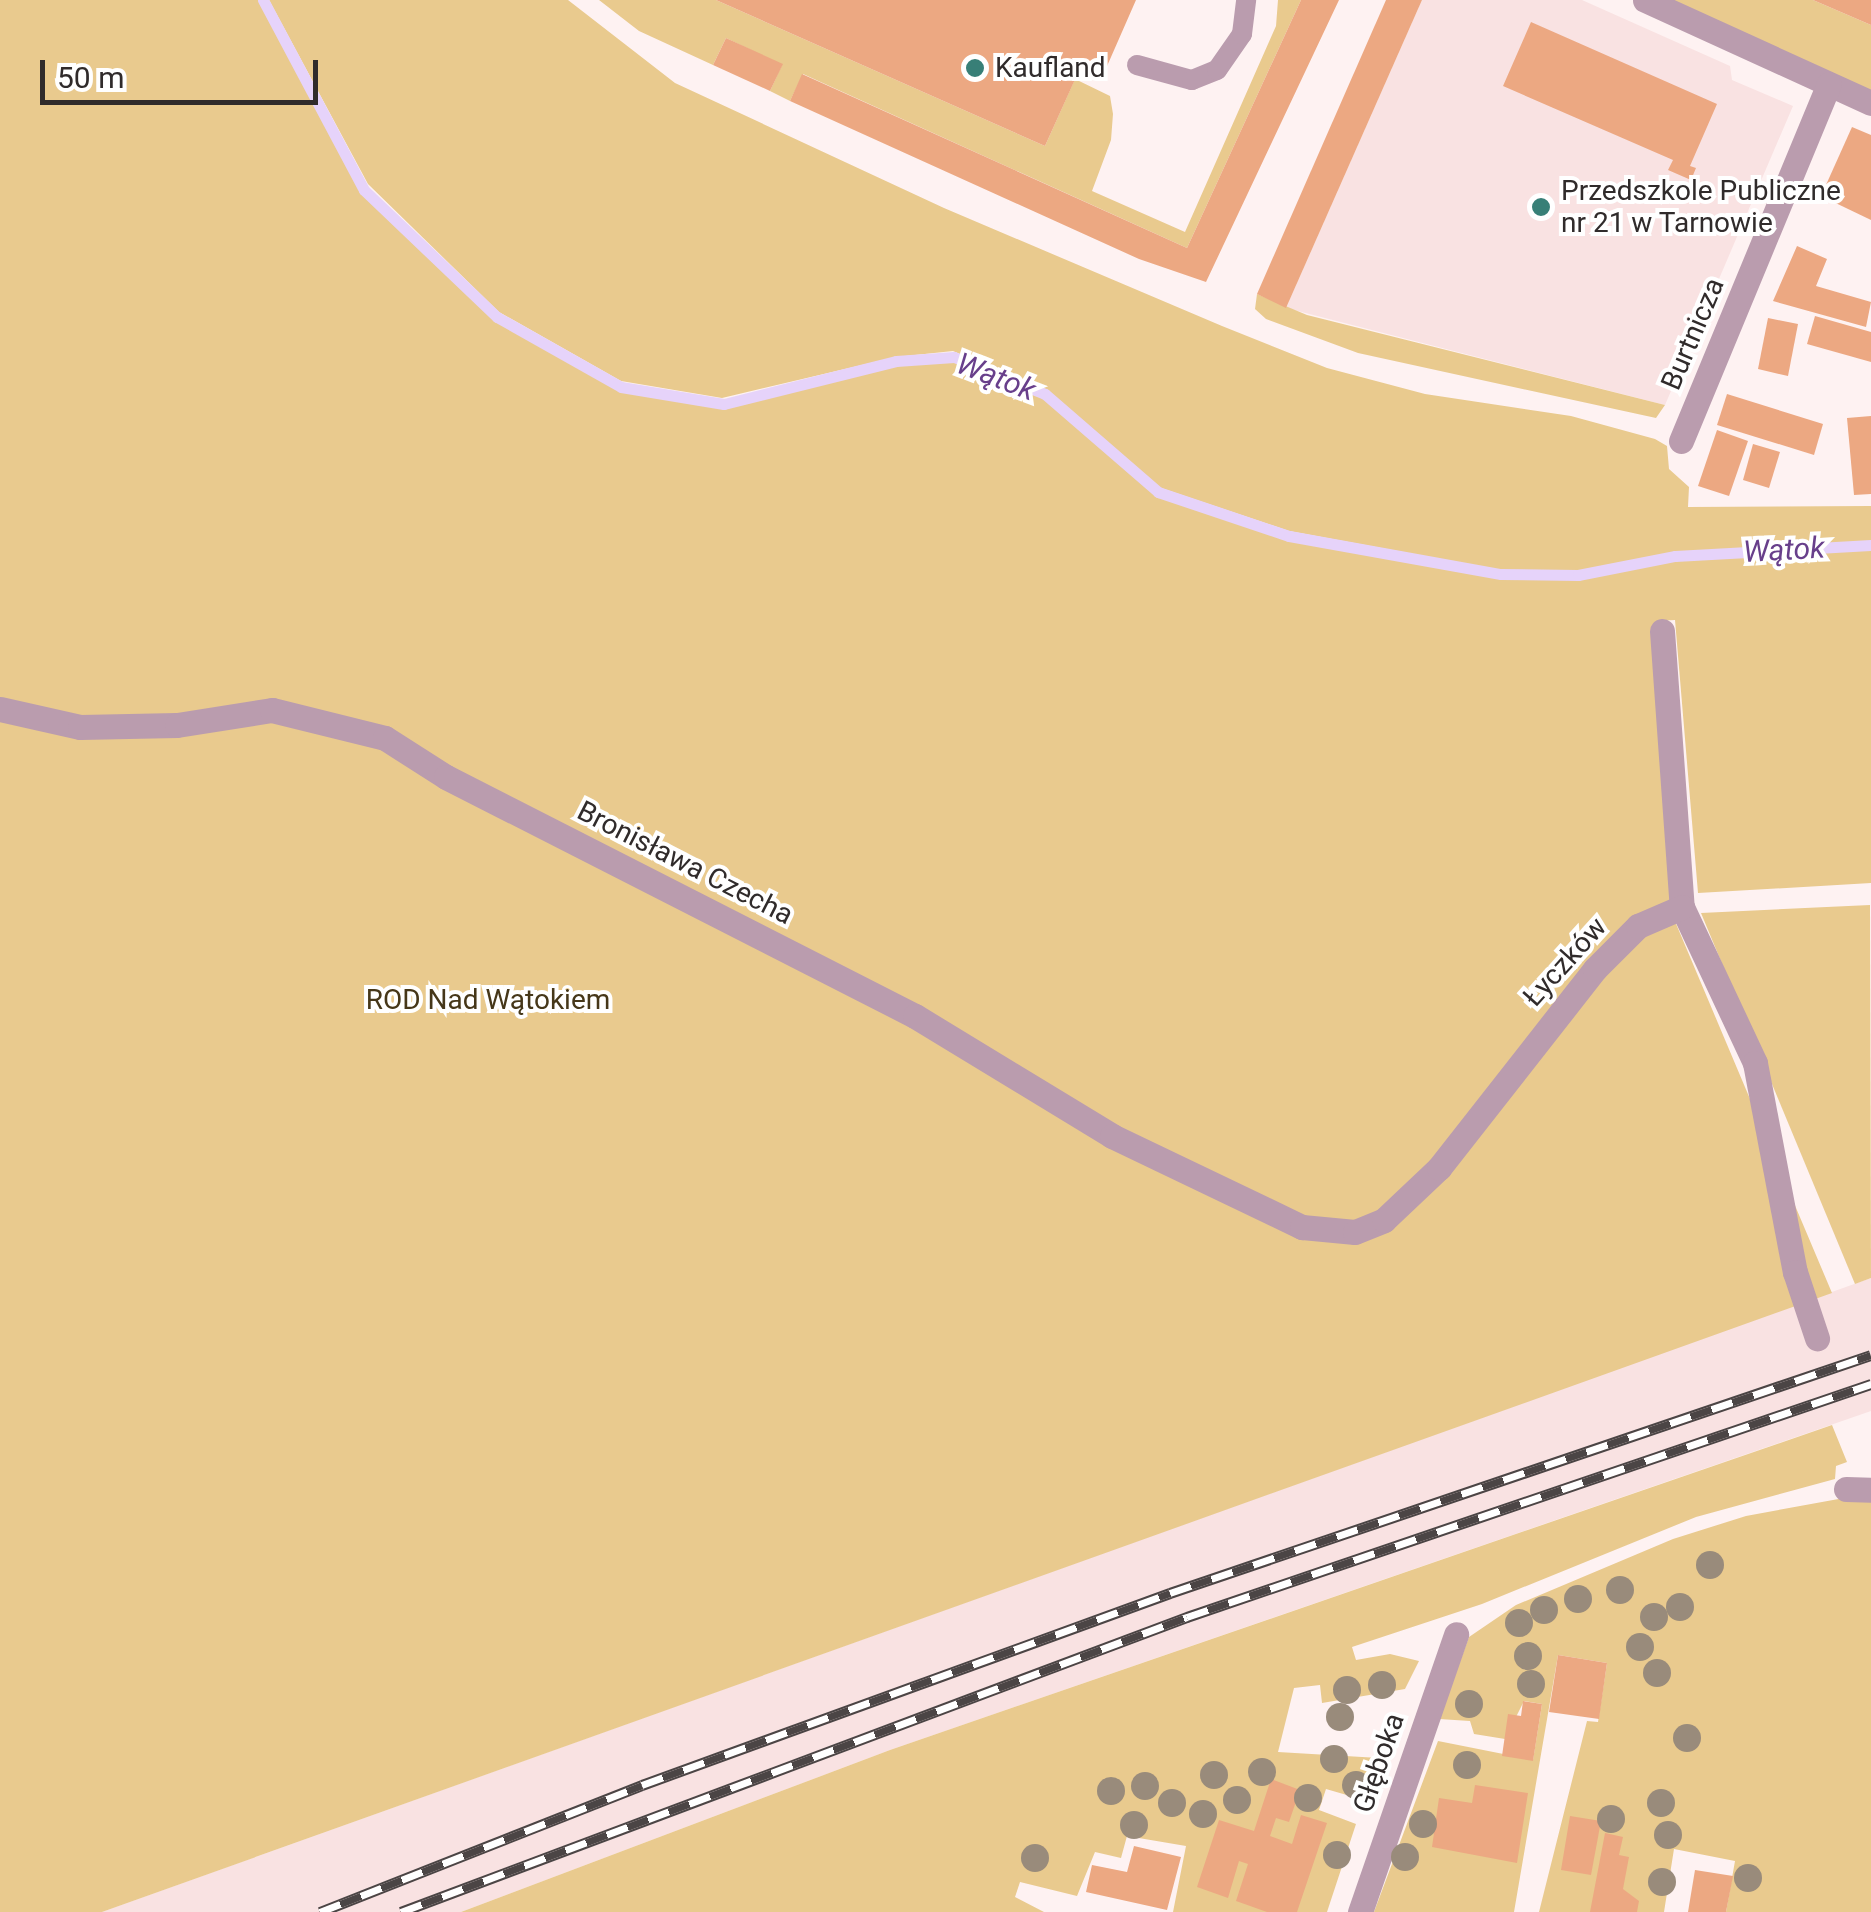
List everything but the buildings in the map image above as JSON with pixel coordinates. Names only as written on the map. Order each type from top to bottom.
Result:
[{"type":"street","points":[[1645,0],[1871,103]]},
{"type":"street","name":"Burtnicza","points":[[1681,441],[1829,84]]},
{"type":"street","points":[[1662,632],[1682,907],[1755,1063],[1794,1272],[1816,1338]]},
{"type":"street","name":"Bronisława Czecha","points":[[0,709],[80,728],[178,725],[272,710],[384,738],[446,776],[916,1016],[1112,1136],[1302,1227]]},
{"type":"street","name":"Łyczków","points":[[1302,1227],[1356,1232],[1384,1220],[1439,1168],[1595,969],[1638,926],[1682,907]]},
{"type":"street","name":"Głęboka","points":[[1360,1912],[1456,1634]]},
{"type":"lane","points":[[1137,65],[1192,80],[1217,70],[1242,34],[1246,0]]},
{"type":"shaded area","name":"Przedszkole Publiczne nr 21 w Tarnowie","points":[[1422,0],[1582,0],[1730,66],[1732,80],[1793,106],[1665,405],[1286,308]]},
{"type":"shaded area","points":[[1871,1278],[1871,1411],[890,1750],[461,1912],[102,1912]]},
{"type":"green space","name":"ROD Nad Wątokiem","points":[[0,0],[258,0],[361,193],[496,319],[620,389],[725,407],[894,365],[952,359],[1042,397],[1155,495],[1290,539],[1502,577],[1580,578],[1676,559],[1871,549],[1871,883],[1698,893],[1675,620],[1656,621],[1674,919],[1832,1293],[102,1912],[0,1912]]},
{"type":"green space","points":[[269,0],[568,0],[675,83],[944,208],[1222,326],[1327,368],[1425,394],[1571,416],[1655,439],[1667,446],[1669,469],[1689,487],[1688,507],[1871,506],[1871,541],[1674,552],[1578,571],[1500,570],[1289,531],[1158,487],[1046,390],[953,351],[896,357],[722,398],[621,381],[499,312],[368,184]]},
{"type":"green space","points":[[599,0],[716,0],[1045,146],[1075,79],[1110,96],[1113,114],[1111,140],[1092,191],[1185,232],[1276,26],[1278,0],[1301,0],[1187,248],[803,74],[790,101],[770,91],[782,65],[726,38],[713,65],[639,31]]},
{"type":"green space","points":[[1668,0],[1813,0],[1871,25],[1871,91]]},
{"type":"green space","points":[[1257,294],[1307,315],[1665,405],[1656,418],[1358,353],[1266,319],[1255,309]]},
{"type":"green space","points":[[1870,905],[1871,1278],[1855,1284],[1701,913]]},
{"type":"green space","points":[[1832,1425],[1847,1462],[1836,1466],[1835,1479],[1696,1517],[1482,1604],[1352,1647],[1356,1660],[1390,1654],[1419,1661],[1405,1689],[1322,1703],[1320,1685],[1294,1688],[1278,1752],[1379,1758],[1364,1800],[1326,1789],[1319,1810],[1356,1824],[1327,1912],[1173,1912],[1186,1846],[1127,1836],[1121,1858],[1095,1852],[1077,1896],[1020,1882],[1015,1897],[1044,1912],[461,1912],[890,1750]]},
{"type":"green space","points":[[1844,1498],[1871,1501],[1871,1912],[1726,1912],[1735,1861],[1674,1849],[1664,1912],[1539,1912],[1587,1721],[1598,1722],[1607,1663],[1558,1655],[1514,1912],[1374,1912],[1438,1741],[1533,1760],[1542,1704],[1524,1701],[1505,1739],[1474,1734],[1470,1721],[1439,1719],[1469,1637],[1516,1605],[1673,1539],[1746,1516]]},
{"type":"waterway","name":"Wątok","points":[[263,0],[364,190],[497,317],[621,387],[724,404],[896,361],[954,357],[1045,394],[1158,492],[1289,536],[1501,574],[1578,575],[1675,556],[1871,545]]},
{"type":"railway","points":[[320,1912],[642,1785],[1170,1593],[1871,1355]]},
{"type":"railway","points":[[401,1912],[1187,1617],[1871,1384]]},
{"type":"place","name":"Kaufland","points":[[975,68]]},
{"type":"place","name":"Przedszkole Publiczne nr 21 w Tarnowie","points":[[1541,207]]}]
